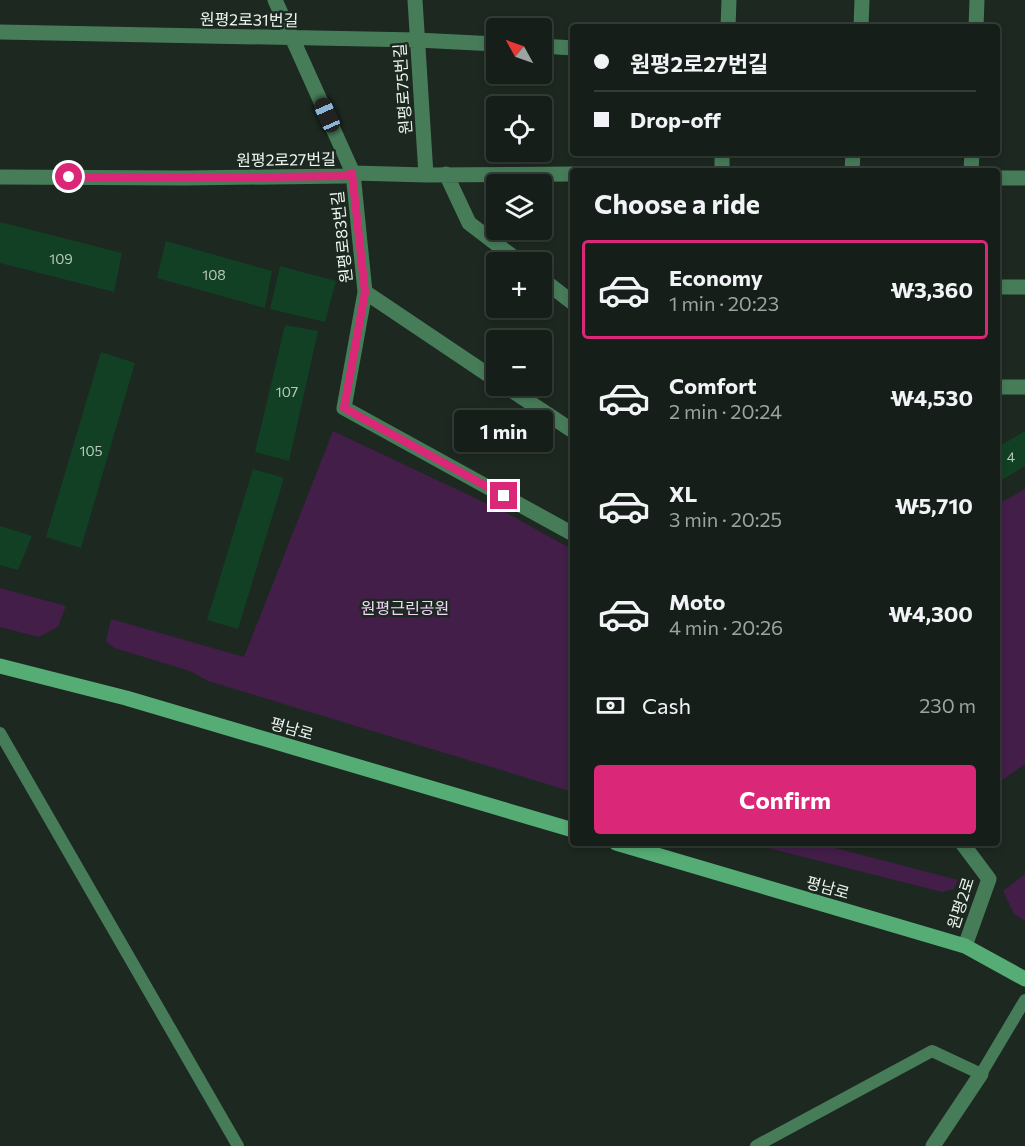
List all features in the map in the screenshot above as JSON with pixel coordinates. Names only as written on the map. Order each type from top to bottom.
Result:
[{"type":"street","name":"원평로83번길","points":[[275,0],[352,173],[365,292],[486,373]]},
{"type":"street","name":"원평로75번길","points":[[415,0],[426,175]]},
{"type":"street","points":[[728,24],[729,0]]},
{"type":"street","points":[[861,24],[862,0]]},
{"type":"street","points":[[976,24],[977,0]]},
{"type":"street","name":"원평2로31번길","points":[[0,32],[417,40],[486,43]]},
{"type":"street","points":[[552,47],[570,48]]},
{"type":"street","name":"원평2로27번길","points":[[0,177],[185,178],[345,176],[352,173],[570,174]]},
{"type":"street","points":[[446,174],[469,223],[507,252]]},
{"type":"street","points":[[1000,178],[1025,178]]},
{"type":"street","points":[[552,287],[570,301]]},
{"type":"street","points":[[1000,287],[1025,287]]},
{"type":"street","points":[[365,292],[344,408],[570,532]]},
{"type":"street","points":[[1000,387],[1025,387]]},
{"type":"street","points":[[520,396],[570,429]]},
{"type":"street","name":"평남로","points":[[0,666],[126,698],[570,829]]},
{"type":"street","name":"평남로","points":[[626,846],[964,946],[1025,979]]},
{"type":"street","name":"원평2로","points":[[964,846],[989,879],[964,946]]},
{"type":"street","points":[[933,1146],[981,1074]]},
{"type":"lane","points":[[0,733],[238,1146]]},
{"type":"lane","points":[[756,1146],[932,1051],[981,1074],[1025,1000]]},
{"type":"green space","name":"원평근린공원","points":[[333,431],[507,513],[570,548],[570,791],[208,681],[190,671],[114,648],[106,641],[111,619],[244,657]]},
{"type":"green space","points":[[1025,489],[1025,764],[1000,782],[1000,503]]},
{"type":"green space","points":[[0,588],[66,606],[58,627],[38,637],[0,627]]},
{"type":"green space","points":[[760,846],[828,846],[958,880],[954,889],[942,892]]},
{"type":"green space","points":[[1025,874],[1025,921],[1014,914],[1003,891]]},
{"type":"building","points":[[0,222],[122,253],[114,292],[0,263]]},
{"type":"building","points":[[166,241],[272,271],[265,308],[157,278]]},
{"type":"building","points":[[280,266],[336,281],[325,322],[270,309]]},
{"type":"building","points":[[285,325],[318,331],[289,461],[255,452]]},
{"type":"building","points":[[101,352],[135,363],[81,548],[46,537]]},
{"type":"building","points":[[1025,431],[1025,466],[1000,481],[1000,446]]},
{"type":"building","points":[[253,469],[284,478],[238,629],[207,620]]},
{"type":"building","points":[[0,526],[32,536],[18,570],[0,565]]},
{"type":"route","points":[[69,177],[208,178],[345,176],[352,173],[365,292],[344,408],[504,496]]}]
